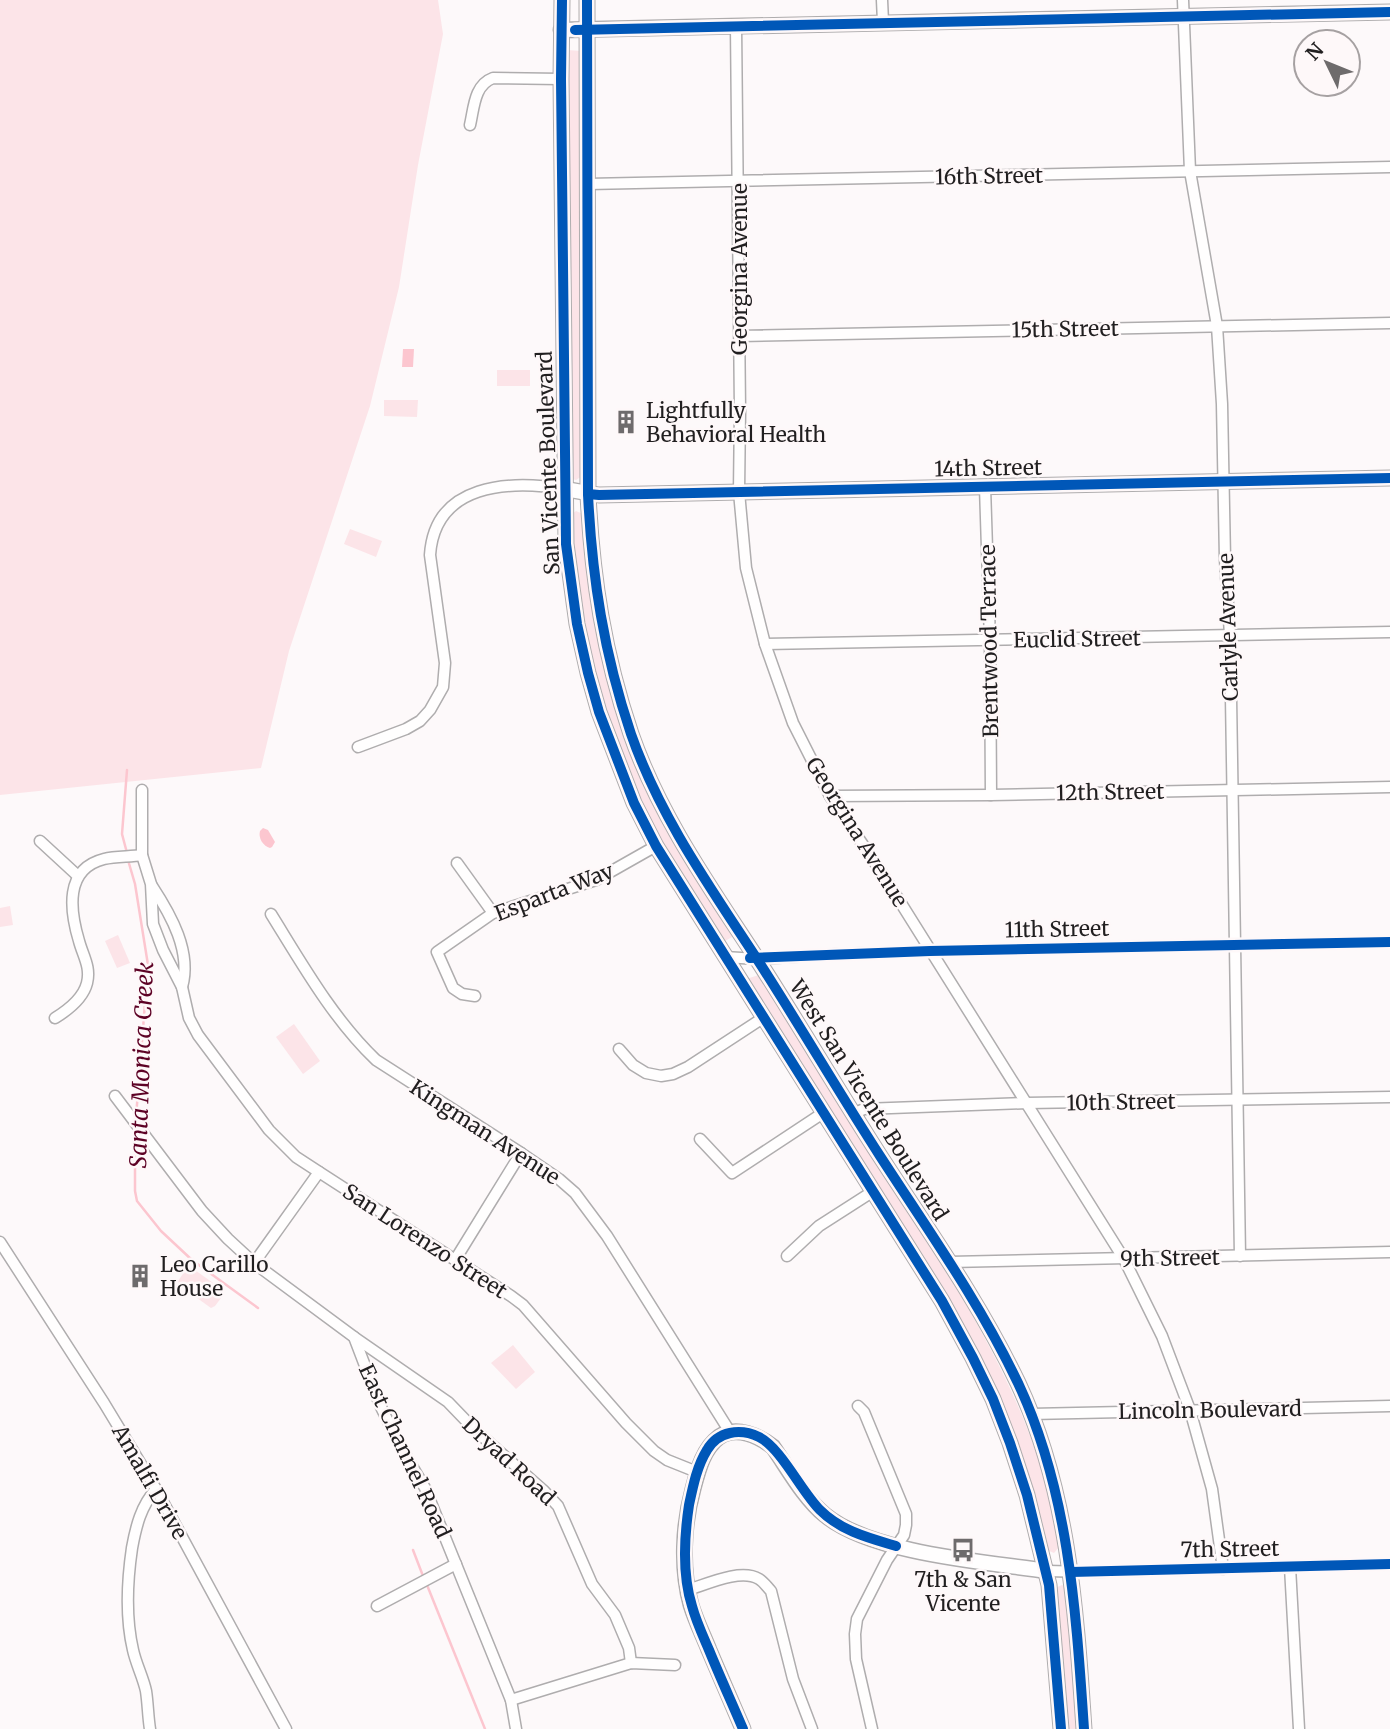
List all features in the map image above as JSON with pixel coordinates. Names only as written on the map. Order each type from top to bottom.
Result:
[{"type":"main road","name":"San Vicente Boulevard","points":[[562,0],[566,544],[577,624],[599,712],[634,803],[656,846],[942,1301],[993,1399],[1027,1495],[1047,1571],[1056,1648],[1061,1729]]},
{"type":"main road","name":"West San Vicente Boulevard","points":[[587,0],[588,494],[591,551],[600,617],[611,667],[632,737],[668,819],[853,1114],[950,1262],[987,1324],[1018,1384],[1053,1481],[1071,1572],[1084,1729]]},
{"type":"main road","points":[[561,30],[1390,12]]},
{"type":"main road","name":"14th Street","points":[[565,489],[599,495],[1390,478]]},
{"type":"main road","points":[[730,1432],[710,1445],[698,1472],[686,1525],[685,1560],[691,1605],[743,1729]]},
{"type":"main road","name":"7th Street","points":[[730,1432],[757,1436],[773,1447],[819,1510],[855,1533],[896,1546],[944,1556],[1047,1571]]},
{"type":"street","points":[[882,0],[883,22]]},
{"type":"street","name":"Carlyle Avenue","points":[[1183,0],[1190,171],[1217,326],[1222,404],[1225,559],[1230,635],[1240,1256]]},
{"type":"street","name":"Georgina Avenue","points":[[736,26],[740,336],[738,492],[746,568],[765,644],[793,723],[830,796],[882,873],[1124,1259],[1162,1336],[1191,1410],[1212,1489],[1223,1569]]},
{"type":"street","points":[[470,125],[478,92],[486,81],[493,78],[561,79]]},
{"type":"street","name":"16th Street","points":[[588,184],[1390,167]]},
{"type":"street","name":"15th Street","points":[[740,336],[1390,323]]},
{"type":"street","points":[[358,747],[420,721],[430,710],[443,687],[445,663],[430,555],[430,543],[440,520],[455,503],[466,496],[498,486],[565,489]]},
{"type":"street","name":"Brentwood Terrace","points":[[985,487],[991,795]]},
{"type":"street","name":"Euclid Street","points":[[765,644],[1390,632]]},
{"type":"street","name":"12th Street","points":[[830,796],[1390,787]]},
{"type":"street","name":"San Lorenzo Street","points":[[142,790],[142,855],[151,884],[153,924],[182,987],[189,1018],[198,1035],[269,1130],[296,1157],[523,1305],[626,1423],[654,1451],[667,1460],[698,1472]]},
{"type":"street","points":[[40,841],[78,876]]},
{"type":"street","name":"Esparta Way","points":[[475,996],[463,994],[453,988],[437,952],[493,913],[596,880],[656,846]]},
{"type":"street","points":[[55,1018],[69,1009],[82,995],[88,975],[71,900],[78,876],[91,864],[104,859],[142,855]]},
{"type":"street","points":[[457,863],[493,913]]},
{"type":"street","name":"San Lorenzo Street","points":[[151,884],[164,905],[184,950],[185,976],[182,987]]},
{"type":"street","name":"Kingman Avenue","points":[[271,914],[341,1022],[376,1060],[522,1153],[567,1186],[590,1211],[730,1432]]},
{"type":"street","name":"11th Street","points":[[725,957],[1390,942]]},
{"type":"street","points":[[619,1049],[633,1065],[646,1073],[661,1076],[673,1074],[764,1018]]},
{"type":"street","name":"East Channel Road","points":[[115,1096],[202,1210],[229,1239],[254,1263],[354,1337],[380,1405],[425,1488],[511,1700],[516,1729]]},
{"type":"street","name":"10th Street","points":[[853,1114],[864,1109],[1027,1103],[1390,1097]]},
{"type":"street","points":[[700,1139],[732,1172],[823,1113]]},
{"type":"street","points":[[455,1260],[522,1153]]},
{"type":"street","points":[[254,1263],[319,1172]]},
{"type":"street","points":[[787,1256],[819,1226],[872,1192]]},
{"type":"street","name":"Amalfi Drive","points":[[0,1242],[156,1489],[286,1729]]},
{"type":"street","name":"9th Street","points":[[950,1262],[1390,1252]]},
{"type":"street","name":"Dryad Road","points":[[354,1337],[448,1402],[558,1506],[592,1584],[615,1615],[629,1648],[631,1663]]},
{"type":"street","points":[[853,1393],[858,1406],[864,1412],[881,1462],[905,1514],[906,1525],[904,1535],[887,1560],[858,1619],[855,1634],[856,1659],[872,1729]]},
{"type":"street","name":"Lincoln Boulevard","points":[[1031,1414],[1390,1406]]},
{"type":"street","points":[[150,1729],[146,1691],[133,1650],[127,1612],[128,1576],[134,1540],[141,1512],[156,1489]]},
{"type":"street","points":[[377,1606],[456,1564]]},
{"type":"street","name":"7th Street","points":[[1047,1571],[1390,1564]]},
{"type":"street","points":[[1290,1567],[1299,1729]]},
{"type":"street","points":[[688,1590],[724,1578],[743,1576],[757,1577],[771,1591],[793,1679],[812,1729]]},
{"type":"street","points":[[511,1700],[631,1663],[675,1665]]},
{"type":"shaded area","points":[[0,0],[438,0],[443,34],[418,165],[399,287],[370,406],[289,651],[261,768],[0,795]]},
{"type":"shaded area","points":[[567,50],[581,51],[582,476],[576,480],[572,479]]},
{"type":"shaded area","points":[[403,349],[414,349],[413,367],[402,367]]},
{"type":"shaded area","points":[[497,370],[530,370],[530,386],[497,386]]},
{"type":"shaded area","points":[[384,400],[418,400],[417,417],[384,416]]},
{"type":"shaded area","points":[[576,511],[583,514],[617,707],[731,932],[732,937],[725,941],[722,941],[674,870],[622,762],[597,686],[579,608],[571,515]]},
{"type":"shaded area","points":[[350,529],[382,541],[376,557],[344,544]]},
{"type":"shaded area","points":[[263,828],[268,830],[275,842],[270,848],[260,839],[260,831]]},
{"type":"shaded area","points":[[10,906],[13,925],[0,927],[0,908]]},
{"type":"shaded area","points":[[118,935],[130,963],[117,968],[105,941]]},
{"type":"shaded area","points":[[759,975],[951,1279],[998,1364],[1019,1408],[1050,1499],[1059,1547],[1054,1553],[1047,1550],[1031,1481],[994,1385],[746,979]]},
{"type":"shaded area","points":[[294,1024],[320,1061],[303,1074],[276,1037]]},
{"type":"shaded area","points":[[187,1268],[192,1268],[223,1290],[224,1294],[215,1306],[211,1308],[179,1285],[178,1281]]},
{"type":"shaded area","points":[[513,1345],[535,1372],[516,1389],[491,1363]]},
{"type":"shaded area","points":[[1062,1585],[1066,1587],[1079,1729],[1065,1729],[1055,1588]]},
{"type":"waterway","name":"Santa Monica Creek","points":[[127,770],[122,834],[127,853]]},
{"type":"waterway","name":"Santa Monica Creek","points":[[128,860],[135,884],[148,965],[136,1117]]},
{"type":"waterway","name":"Santa Monica Creek","points":[[135,1130],[137,1201],[161,1231],[192,1260],[258,1308]]},
{"type":"waterway","name":"Santa Monica Creek","points":[[413,1550],[423,1576]]},
{"type":"waterway","name":"Santa Monica Creek","points":[[427,1585],[485,1729]]},
{"type":"cycle path","points":[[562,0],[566,544],[577,624],[599,712],[634,803],[656,846],[942,1301],[993,1399],[1027,1495],[1049,1585],[1061,1729]]},
{"type":"cycle path","points":[[587,0],[588,494],[601,616],[613,675],[643,765],[687,851],[773,983],[864,1132],[953,1267],[1018,1383],[1049,1466],[1059,1509],[1073,1596],[1084,1729]]},
{"type":"cycle path","points":[[575,30],[1390,12]]},
{"type":"cycle path","points":[[588,494],[1390,478]]},
{"type":"cycle path","points":[[750,958],[930,951],[1390,942]]},
{"type":"cycle path","points":[[743,1729],[698,1623],[685,1569],[689,1505],[698,1469],[712,1444],[730,1433],[759,1437],[775,1450],[813,1502],[828,1517],[856,1533],[896,1546]]},
{"type":"cycle path","points":[[1071,1572],[1390,1564]]},
{"type":"place","name":"Lightfully Behavioral Health","points":[[626,422]]},
{"type":"place","name":"Leo Carillo House","points":[[140,1276]]},
{"type":"place","name":"7th & San Vicente","points":[[963,1550]]}]
